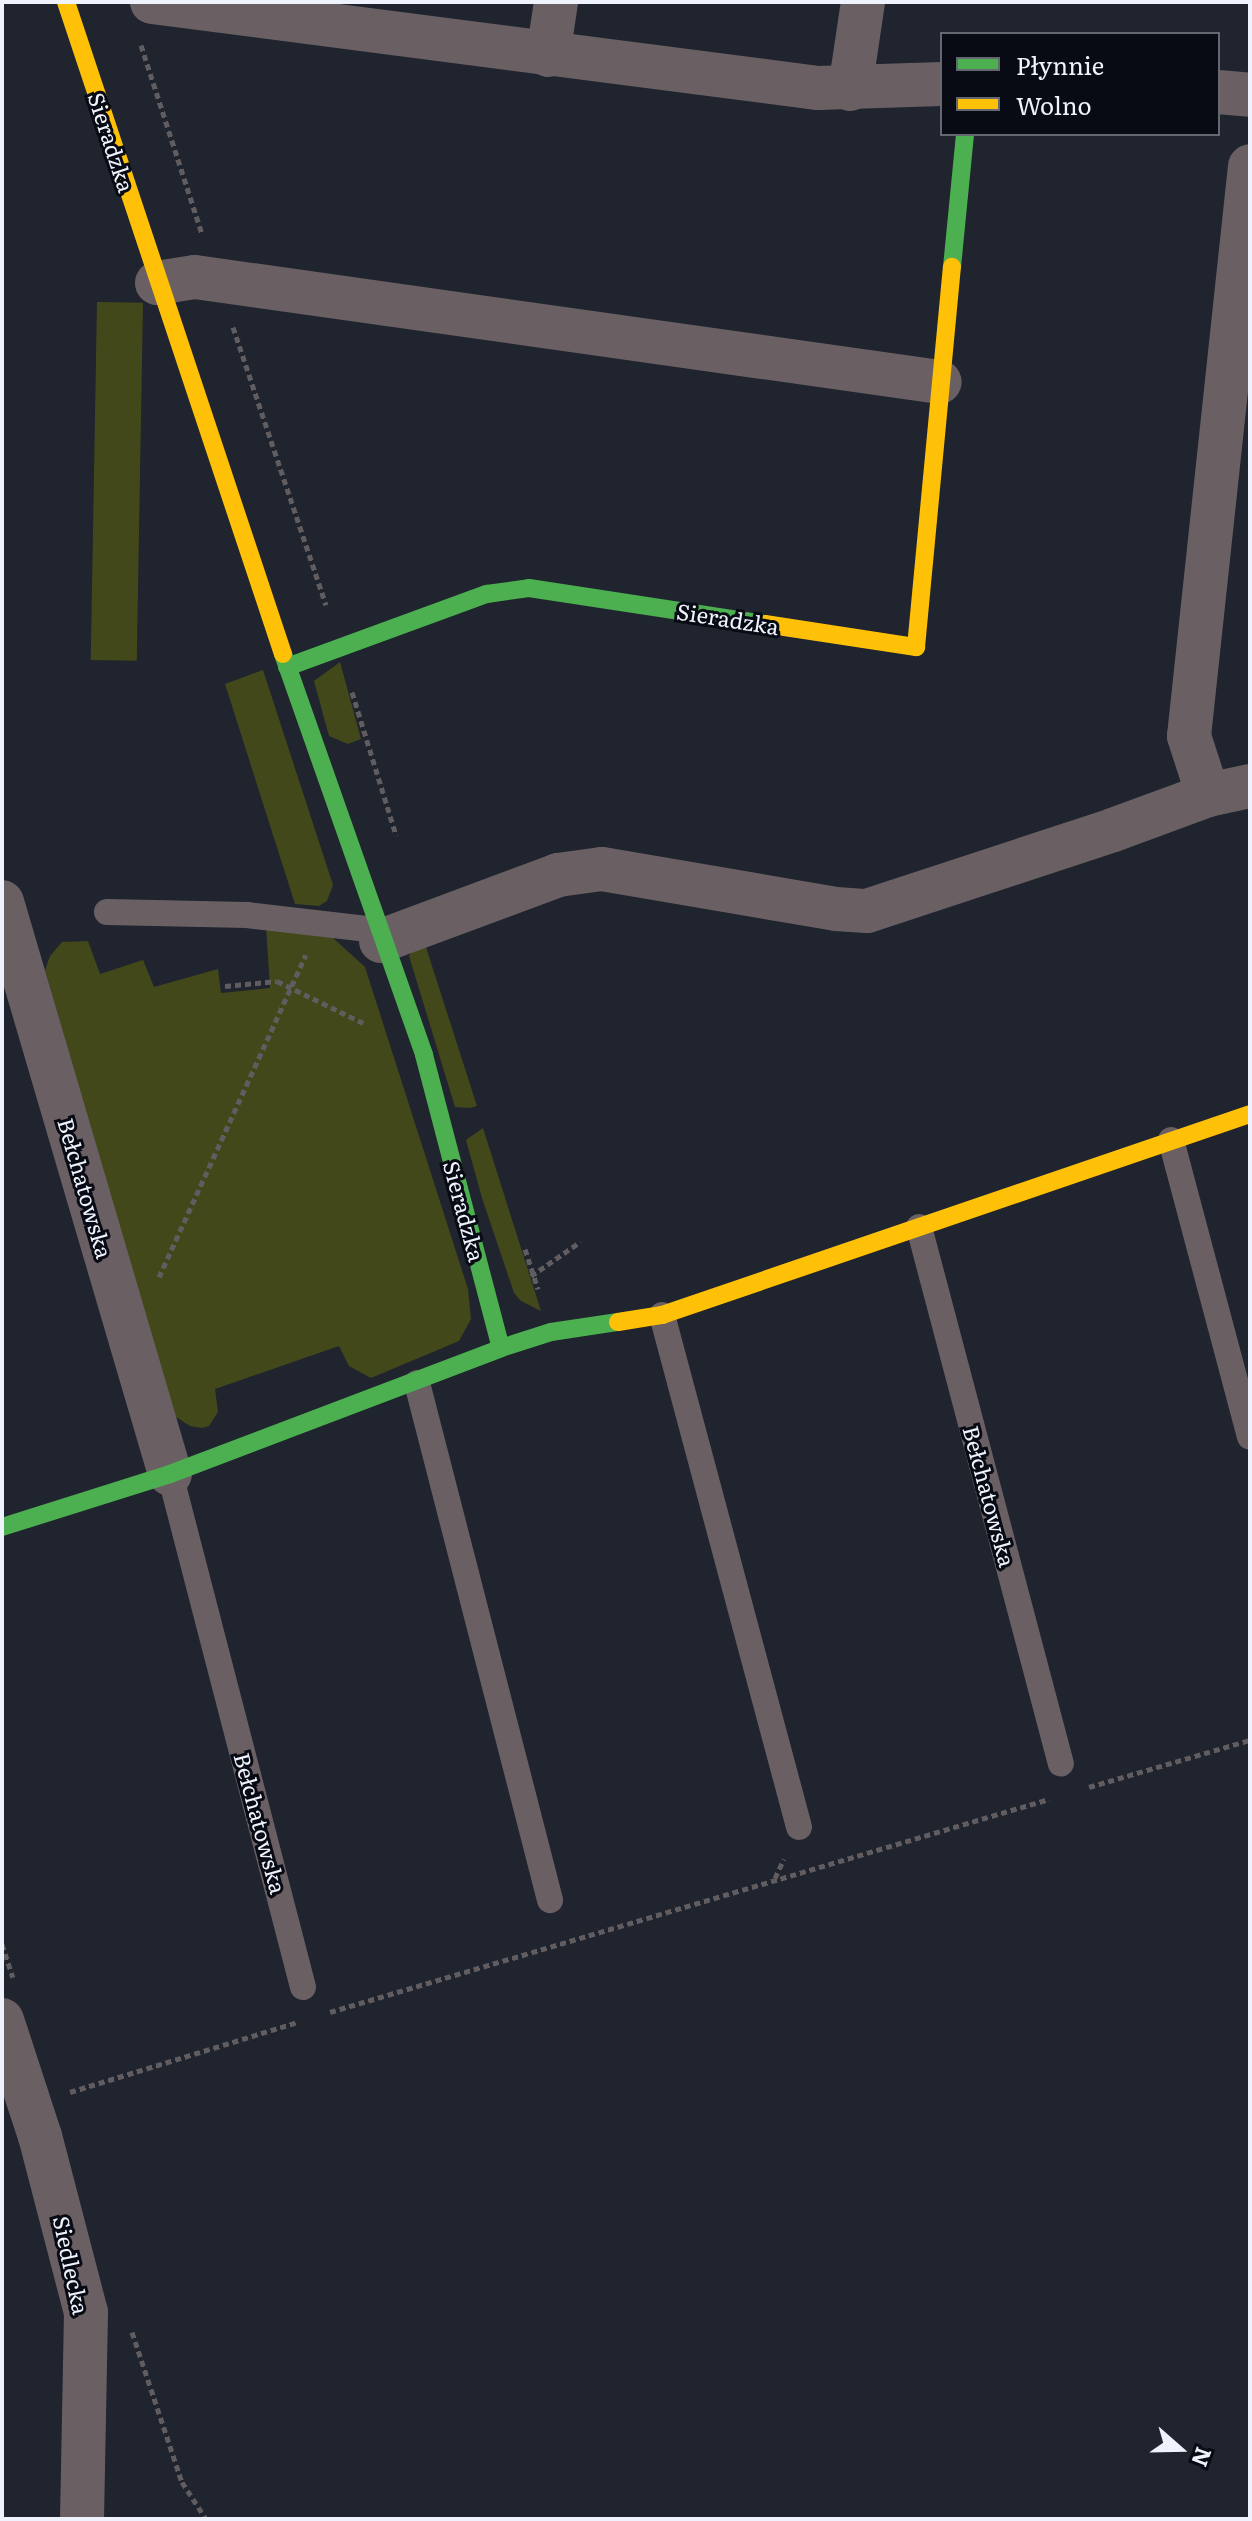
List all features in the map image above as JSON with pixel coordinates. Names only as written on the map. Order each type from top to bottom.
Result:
[{"type":"street","name":"Sieradzka","points":[[66,2],[287,667],[379,935],[424,1055],[501,1348]]},
{"type":"street","points":[[548,55],[556,2]]},
{"type":"street","points":[[850,89],[863,2]]},
{"type":"street","points":[[144,17],[258,9],[548,55],[818,88],[940,84]]},
{"type":"street","points":[[1220,92],[1250,95]]},
{"type":"street","name":"Sieradzka","points":[[287,667],[487,594],[529,588],[916,647],[965,136]]},
{"type":"street","points":[[1208,795],[1189,736],[1250,166]]},
{"type":"street","points":[[157,283],[195,277],[217,279],[940,382]]},
{"type":"street","points":[[379,935],[558,875],[602,869],[836,909],[867,911],[1113,830],[1208,795],[1250,786]]},
{"type":"street","name":"Bełchatowska","points":[[2,902],[170,1474]]},
{"type":"street","points":[[2,1527],[170,1474],[417,1383],[501,1348],[551,1332],[662,1315],[1250,1114]]},
{"type":"street","name":"Siedlecka","points":[[2,2020],[40,2136],[86,2312],[82,2519]]},
{"type":"lane","points":[[107,912],[247,915],[321,921],[379,935]]},
{"type":"lane","points":[[1171,1140],[1250,1437]]},
{"type":"lane","name":"Bełchatowska","points":[[919,1227],[1061,1764]]},
{"type":"lane","points":[[662,1315],[799,1827]]},
{"type":"lane","points":[[417,1383],[550,1900]]},
{"type":"lane","name":"Bełchatowska","points":[[170,1474],[303,1987]]},
{"type":"path","points":[[144,17],[217,279],[338,647],[397,840]]},
{"type":"path","points":[[131,1338],[321,921]]},
{"type":"path","points":[[225,986],[277,981],[292,986],[424,1055]]},
{"type":"path","points":[[489,1301],[580,1242]]},
{"type":"path","points":[[1085,1788],[1250,1740]]},
{"type":"path","points":[[326,2013],[1055,1797]]},
{"type":"path","points":[[69,2093],[311,2018]]},
{"type":"green space","points":[[97,302],[143,303],[137,661],[91,660]]},
{"type":"green space","points":[[340,662],[361,739],[348,744],[329,736],[314,681]]},
{"type":"green space","points":[[263,670],[333,885],[327,901],[319,906],[295,904],[225,684]]},
{"type":"green space","points":[[266,926],[333,938],[365,967],[468,1289],[471,1319],[459,1341],[371,1378],[349,1366],[339,1346],[215,1389],[218,1412],[209,1426],[202,1428],[190,1426],[173,1415],[45,970],[50,956],[62,942],[88,941],[100,974],[143,960],[154,987],[218,969],[221,993],[270,988]]},
{"type":"green space","points":[[424,941],[477,1106],[455,1107],[409,956],[416,945]]},
{"type":"green space","points":[[483,1128],[541,1311],[521,1301],[514,1293],[482,1198],[466,1140]]},
{"type":"traffic: fast","points":[[952,267],[965,136]]},
{"type":"traffic: fast","points":[[287,667],[487,594],[529,588],[765,624]]},
{"type":"traffic: fast","points":[[283,654],[424,1055],[501,1348]]},
{"type":"traffic: fast","points":[[2,1527],[170,1474],[501,1348],[551,1332],[618,1322]]},
{"type":"traffic: slow","points":[[66,2],[283,654]]},
{"type":"traffic: slow","points":[[765,624],[916,647],[952,267]]},
{"type":"traffic: slow","points":[[618,1322],[662,1315],[1250,1114]]}]
